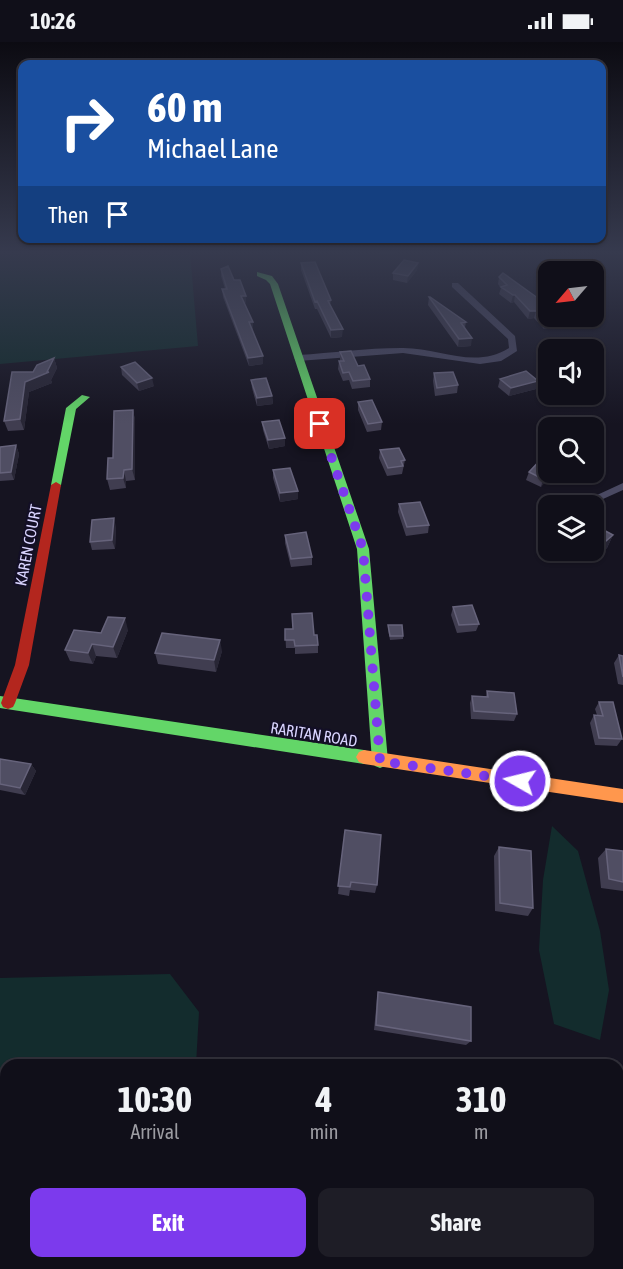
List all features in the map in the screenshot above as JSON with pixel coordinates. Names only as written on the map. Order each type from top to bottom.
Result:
[{"type":"street","points":[[282,309],[363,549],[380,761]]},
{"type":"street","points":[[298,358],[403,350],[480,361],[498,359],[511,353],[514,349],[512,338],[481,309]]},
{"type":"street","name":"KAREN COURT","points":[[4,703],[22,665],[71,408],[85,398]]},
{"type":"street","points":[[603,495],[623,486]]},
{"type":"street","name":"RARITAN ROAD","points":[[4,703],[623,796]]},
{"type":"green space","points":[[0,309],[195,309],[198,346],[0,364]]},
{"type":"green space","points":[[552,826],[578,851],[600,931],[609,990],[600,1040],[554,1024],[539,950],[543,880]]},
{"type":"green space","points":[[170,974],[199,1012],[196,1059],[0,1059],[0,978]]},
{"type":"building","points":[[230,309],[247,309],[253,322],[249,322],[263,356],[248,358]]},
{"type":"building","points":[[321,309],[332,309],[343,329],[331,330]]},
{"type":"building","points":[[438,309],[448,309],[466,322],[461,323],[472,338],[459,339]]},
{"type":"building","points":[[351,351],[358,366],[364,365],[370,379],[353,381],[349,372],[343,373],[339,361],[344,361],[340,352]]},
{"type":"building","points":[[54,358],[47,372],[49,372],[25,382],[20,419],[4,421],[12,372],[33,372],[37,365]]},
{"type":"building","points":[[135,362],[152,378],[137,383],[121,367]]},
{"type":"building","points":[[526,371],[538,381],[511,388],[500,379]]},
{"type":"building","points":[[453,372],[458,385],[437,388],[434,373]]},
{"type":"building","points":[[266,378],[272,396],[257,398],[251,380]]},
{"type":"building","points":[[372,400],[382,422],[368,424],[358,402]]},
{"type":"building","points":[[133,410],[132,469],[124,470],[123,478],[107,479],[108,458],[113,458],[114,411]]},
{"type":"building","points":[[279,420],[285,438],[268,440],[262,422]]},
{"type":"building","points":[[16,445],[11,472],[0,473],[0,447]]},
{"type":"building","points":[[399,448],[405,460],[401,461],[403,466],[388,468],[380,450]]},
{"type":"building","points":[[538,462],[538,476],[529,472]]},
{"type":"building","points":[[290,468],[298,491],[280,493],[273,470]]},
{"type":"building","points":[[420,502],[429,525],[407,527],[399,504]]},
{"type":"building","points":[[114,518],[112,540],[90,542],[92,520]]},
{"type":"building","points":[[604,530],[613,535],[604,543]]},
{"type":"building","points":[[306,532],[312,557],[291,559],[285,535]]},
{"type":"building","points":[[472,605],[479,624],[459,625],[453,607]]},
{"type":"building","points":[[312,613],[314,635],[317,635],[318,645],[295,646],[294,640],[285,640],[285,629],[293,629],[292,614]]},
{"type":"building","points":[[108,617],[125,618],[113,647],[92,644],[88,653],[65,650],[74,630],[101,633]]},
{"type":"building","points":[[388,625],[402,625],[403,636],[390,636]]},
{"type":"building","points":[[162,633],[220,640],[214,660],[155,653]]},
{"type":"building","points":[[619,655],[623,656],[623,677]]},
{"type":"building","points":[[487,691],[514,693],[517,714],[474,711],[472,696],[488,697]]},
{"type":"building","points":[[599,702],[613,702],[622,739],[599,738],[594,715],[603,716]]},
{"type":"building","points":[[0,759],[31,764],[20,788],[0,784]]},
{"type":"building","points":[[345,830],[381,835],[377,885],[351,882],[350,887],[338,886]]},
{"type":"building","points":[[499,847],[531,851],[533,908],[500,903]]},
{"type":"building","points":[[606,849],[623,851],[623,882],[609,879]]},
{"type":"building","points":[[378,992],[471,1007],[471,1041],[376,1025]]},
{"type":"traffic: fast","points":[[282,309],[363,549],[380,761]]},
{"type":"traffic: fast","points":[[56,485],[71,408],[85,397]]},
{"type":"traffic: fast","points":[[0,702],[364,757]]},
{"type":"traffic: slow","points":[[364,757],[623,796]]},
{"type":"traffic: jam","points":[[8,703],[22,665],[56,485]]},
{"type":"route","points":[[320,424],[363,549],[380,761],[520,781]]}]
